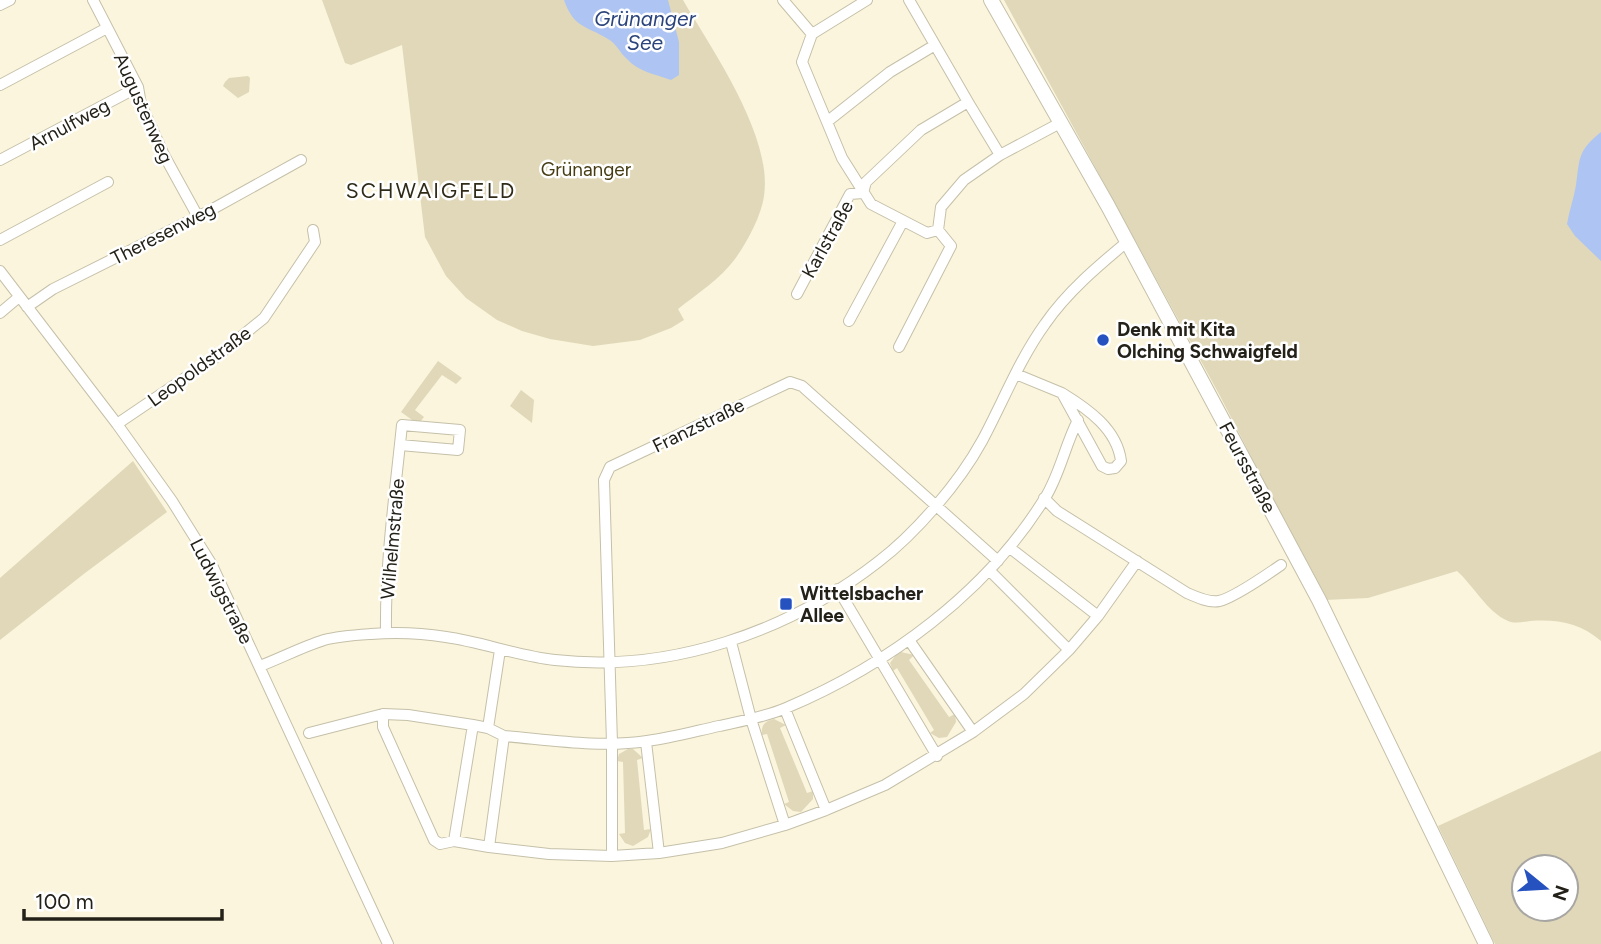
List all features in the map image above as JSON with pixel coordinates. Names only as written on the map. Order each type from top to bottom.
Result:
[{"type":"street","points":[[0,5],[10,0]]},
{"type":"street","name":"Augustenweg","points":[[93,0],[138,87],[141,104],[164,155],[197,215]]},
{"type":"street","points":[[783,0],[812,34]]},
{"type":"street","points":[[863,193],[842,158],[802,62],[812,34],[867,0]]},
{"type":"street","points":[[909,0],[1000,155]]},
{"type":"street","name":"Feursstraße","points":[[991,0],[1128,241],[1319,600],[1486,944]]},
{"type":"street","points":[[0,85],[107,28]]},
{"type":"street","points":[[828,121],[890,72],[935,45]]},
{"type":"street","name":"Arnulfweg","points":[[0,160],[138,87]]},
{"type":"street","name":"Karlstraße","points":[[863,193],[866,182],[921,130],[968,102]]},
{"type":"street","points":[[900,347],[951,246],[938,230],[941,207],[964,180],[1000,155],[1062,122]]},
{"type":"street","name":"Theresenweg","points":[[27,307],[53,289],[301,160]]},
{"type":"street","points":[[0,240],[108,182]]},
{"type":"street","name":"Karlstraße","points":[[863,193],[871,204],[927,233],[938,230]]},
{"type":"street","name":"Karlstraße","points":[[797,294],[850,194],[863,193]]},
{"type":"street","points":[[849,321],[903,221]]},
{"type":"street","name":"Leopoldstraße","points":[[117,424],[216,357],[264,318],[315,242],[313,230]]},
{"type":"street","points":[[260,666],[325,640],[386,633],[448,637],[554,660],[608,661],[686,653],[731,642],[781,621],[838,589],[880,561],[935,507],[976,450],[1034,340],[1061,304],[1128,241]]},
{"type":"street","name":"Ludwigstraße","points":[[0,271],[117,424],[172,501],[212,565],[388,944]]},
{"type":"street","points":[[0,313],[19,297]]},
{"type":"street","points":[[1016,374],[1062,393],[1101,421],[1120,453],[1121,461],[1115,468],[1102,466],[1062,393]]},
{"type":"street","name":"Franzstraße","points":[[612,856],[612,743],[604,480],[610,467],[790,382],[802,386],[998,561]]},
{"type":"street","points":[[309,733],[383,714],[473,725],[504,736],[612,743],[646,742],[785,709],[909,640],[990,571],[1010,548],[1045,498],[1078,420]]},
{"type":"street","points":[[402,425],[460,430],[458,450],[400,445],[402,425]]},
{"type":"street","name":"Wilhelmstraße","points":[[386,633],[387,581],[400,445]]},
{"type":"street","points":[[1045,498],[1057,511],[1187,593],[1200,598],[1219,601],[1258,581],[1281,565]]},
{"type":"street","points":[[1010,548],[1098,616]]},
{"type":"street","points":[[383,714],[383,727],[434,840],[440,844],[454,841],[549,854],[612,856],[659,853],[722,843],[785,825],[885,785],[973,733],[1024,694],[1069,650],[1138,561]]},
{"type":"street","points":[[990,571],[1069,650]]},
{"type":"street","points":[[838,589],[937,756]]},
{"type":"street","points":[[909,640],[973,733]]},
{"type":"street","points":[[731,642],[751,719],[785,825]]},
{"type":"street","points":[[488,729],[500,650]]},
{"type":"street","points":[[785,709],[826,810]]},
{"type":"street","points":[[454,841],[473,725]]},
{"type":"street","points":[[489,847],[504,736]]},
{"type":"street","points":[[646,742],[659,853]]},
{"type":"green space","name":"Grünanger","points":[[322,0],[683,0],[738,94],[759,147],[764,172],[764,196],[749,237],[722,273],[678,309],[684,320],[640,340],[593,346],[550,339],[497,320],[466,298],[446,276],[425,237],[402,45],[351,65],[345,63]]},
{"type":"green space","points":[[1004,0],[1601,0],[1601,641],[1585,630],[1568,624],[1508,621],[1494,612],[1457,571],[1368,598],[1325,600],[1220,396]]},
{"type":"green space","points":[[248,76],[249,92],[238,98],[223,86],[229,78]]},
{"type":"green space","points":[[438,361],[462,378],[456,384],[442,375],[415,410],[424,417],[420,422],[415,422],[401,412]]},
{"type":"green space","points":[[521,390],[534,400],[532,423],[510,406]]},
{"type":"green space","points":[[133,461],[167,512],[0,640],[0,578]]},
{"type":"green space","points":[[901,652],[914,655],[909,660],[949,717],[955,714],[956,722],[947,737],[939,738],[930,733],[934,730],[897,668],[893,671],[890,663]]},
{"type":"green space","points":[[774,719],[786,725],[780,728],[807,793],[813,791],[813,799],[801,812],[793,811],[784,804],[789,802],[767,734],[762,735],[764,724]]},
{"type":"green space","points":[[633,749],[643,758],[637,760],[644,830],[651,829],[648,837],[633,846],[625,843],[619,834],[625,833],[623,762],[617,761],[619,754]]},
{"type":"green space","points":[[1601,751],[1601,944],[1495,944],[1438,826]]},
{"type":"water","name":"Grünanger See","points":[[564,0],[668,0],[679,42],[679,75],[671,80],[637,67],[611,41],[576,21]]},
{"type":"water","points":[[1601,132],[1601,261],[1575,236],[1567,224],[1581,156]]},
{"type":"place","name":"Denk mit Kita Olching Schwaigfeld","points":[[1103,340]]},
{"type":"place","name":"Wittelsbacher Allee","points":[[786,604]]},
{"type":"district","name":"SCHWAIGFELD","points":[[431,191]]}]
